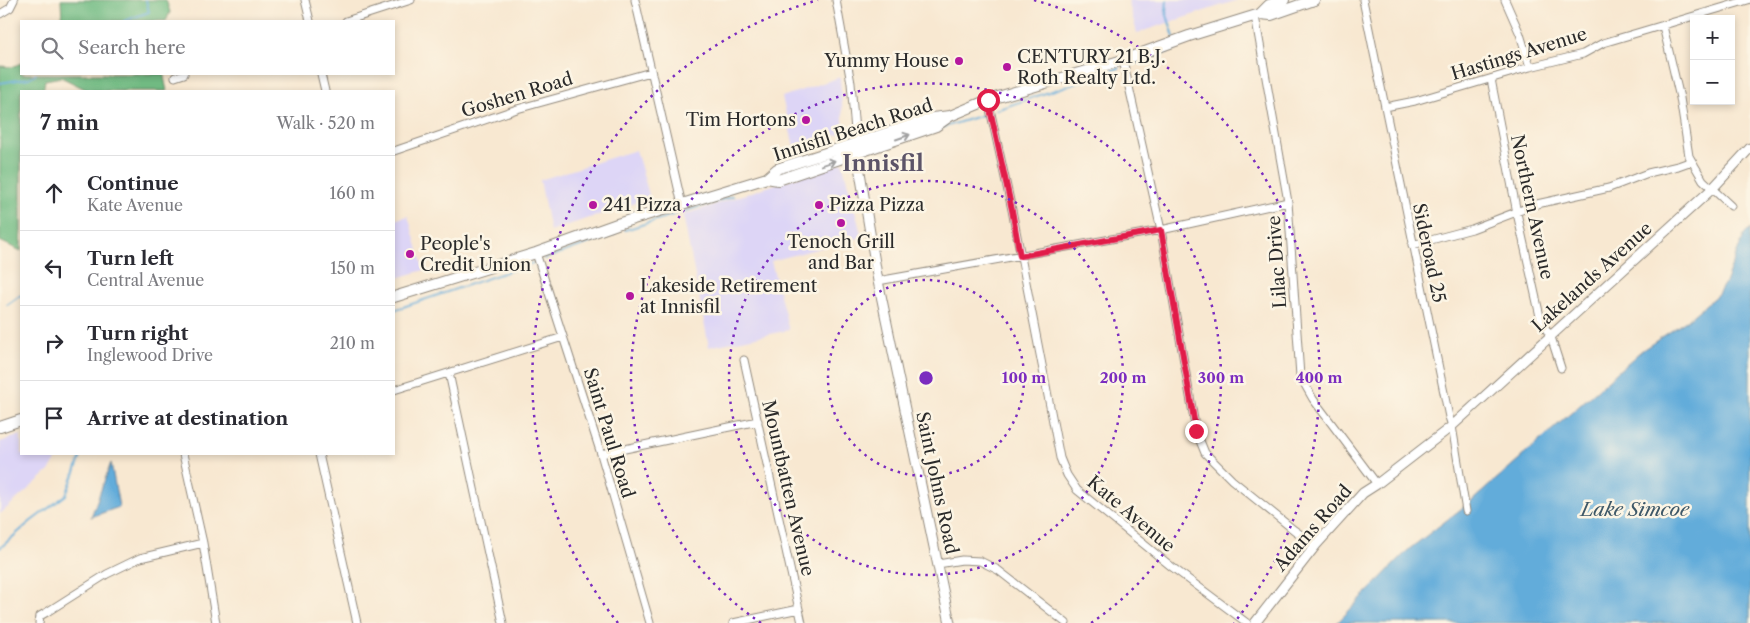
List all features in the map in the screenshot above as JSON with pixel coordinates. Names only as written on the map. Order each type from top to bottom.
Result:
[{"type":"main road","name":"Innisfil Beach Road","points":[[1258,15],[1269,5],[1284,0]]},
{"type":"main road","name":"Innisfil Beach Road","points":[[395,297],[536,253],[617,224],[767,178],[778,180],[856,148],[936,126],[950,116],[988,100],[1123,60],[1189,36],[1258,15],[1271,15],[1314,0]]},
{"type":"main road","points":[[0,428],[20,420]]},
{"type":"street","points":[[0,14],[10,8],[14,0]]},
{"type":"street","points":[[305,0],[310,20]]},
{"type":"street","points":[[349,20],[412,0]]},
{"type":"street","points":[[635,0],[682,205]]},
{"type":"street","points":[[836,0],[851,83],[856,148]]},
{"type":"street","name":"Sideroad 25","points":[[1363,0],[1412,245],[1448,417],[1452,426],[1466,511]]},
{"type":"street","points":[[1505,0],[1520,34],[1530,67]]},
{"type":"street","name":"Hastings Avenue","points":[[1385,107],[1415,101],[1530,67],[1584,54],[1603,44],[1748,0]]},
{"type":"street","name":"Lilac Drive","points":[[1258,15],[1288,202],[1300,376],[1313,398],[1377,484]]},
{"type":"street","points":[[1663,26],[1680,98],[1689,156],[1704,180],[1731,206]]},
{"type":"street","points":[[1123,60],[1161,230],[1196,431],[1205,453],[1232,480],[1294,530],[1316,545]]},
{"type":"street","name":"Goshen Road","points":[[395,151],[517,109],[651,72]]},
{"type":"street","points":[[175,77],[181,75]]},
{"type":"street","points":[[321,75],[325,90]]},
{"type":"street","name":"Northern Avenue","points":[[1491,79],[1516,213],[1541,321],[1551,336],[1561,368]]},
{"type":"street","name":"Kate Avenue","points":[[988,100],[1012,210],[1060,458],[1067,475],[1077,490],[1172,567],[1247,623]]},
{"type":"street","name":"Saint Johns Road","points":[[856,148],[878,281],[950,623]]},
{"type":"street","name":"Lakelands Avenue","points":[[1452,426],[1713,188],[1750,148]]},
{"type":"street","points":[[1412,245],[1472,229],[1537,204],[1609,188],[1648,173],[1678,166],[1692,160]]},
{"type":"street","points":[[878,281],[1161,230],[1288,202]]},
{"type":"street","name":"Saint Paul Road","points":[[536,253],[600,454],[650,623]]},
{"type":"street","points":[[395,390],[563,337]]},
{"type":"street","name":"Mountbatten Avenue","points":[[744,360],[802,623]]},
{"type":"street","points":[[449,373],[503,623]]},
{"type":"street","points":[[600,454],[758,421]]},
{"type":"street","name":"Adams Road","points":[[1255,623],[1316,545],[1363,493],[1452,426]]},
{"type":"street","points":[[182,455],[203,543],[216,623]]},
{"type":"street","points":[[319,455],[357,623]]},
{"type":"street","points":[[39,623],[40,616],[107,574],[140,558],[203,543]]},
{"type":"street","points":[[938,564],[962,560],[980,561],[998,570],[1066,623]]},
{"type":"street","points":[[733,623],[799,609]]},
{"type":"shaded area","points":[[1128,0],[1238,0],[1137,33]]},
{"type":"shaded area","points":[[840,77],[844,132],[795,151],[782,97]]},
{"type":"shaded area","points":[[636,150],[650,198],[550,231],[540,180]]},
{"type":"shaded area","points":[[842,162],[862,237],[771,261],[789,330],[709,347],[683,215]]},
{"type":"shaded area","points":[[408,216],[424,270],[395,279],[395,220]]},
{"type":"shaded area","points":[[20,435],[20,455],[59,455],[49,471],[0,514],[0,442]]},
{"type":"green space","points":[[61,0],[166,0],[170,12],[166,20],[62,20]]},
{"type":"green space","points":[[20,63],[20,75],[165,75],[167,90],[87,90],[61,77],[45,80],[43,90],[20,90],[20,251],[0,241],[0,66],[12,67]]},
{"type":"water","name":"Lake Simcoe","points":[[1750,228],[1750,623],[1337,623],[1408,550],[1474,499],[1641,351],[1686,321],[1717,295],[1725,283],[1745,233]]},
{"type":"water","points":[[111,463],[119,507],[91,517]]},
{"type":"waterway","points":[[127,20],[149,12],[146,0]]},
{"type":"waterway","points":[[1167,0],[1166,12],[1174,37]]},
{"type":"waterway","points":[[1130,65],[1175,49],[1174,44]]},
{"type":"waterway","points":[[996,110],[1119,68]]},
{"type":"waterway","points":[[0,83],[29,78],[34,75]]},
{"type":"waterway","points":[[941,128],[986,114]]},
{"type":"waterway","points":[[625,230],[733,196]]},
{"type":"waterway","points":[[544,259],[615,234]]},
{"type":"waterway","points":[[395,310],[533,263]]},
{"type":"waterway","points":[[7,305],[20,296]]},
{"type":"waterway","points":[[0,548],[66,495],[82,455]]},
{"type":"place","name":"Yummy House","points":[[959,61]]},
{"type":"place","name":"CENTURY 21 B.J. Roth Realty Ltd.","points":[[1007,67]]},
{"type":"place","name":"Tim Hortons","points":[[806,120]]},
{"type":"place","name":"241 Pizza","points":[[593,205]]},
{"type":"place","name":"Pizza Pizza","points":[[819,205]]},
{"type":"place","name":"Tenoch Grill and Bar","points":[[841,223]]},
{"type":"place","name":"People's Credit Union","points":[[410,254]]},
{"type":"place","name":"Lakeside Retirement at Innisfil","points":[[630,296]]},
{"type":"district","name":"Innisfil","points":[[883,163]]},
{"type":"route","points":[[988,100],[1020,256],[1161,230],[1196,431]]}]
